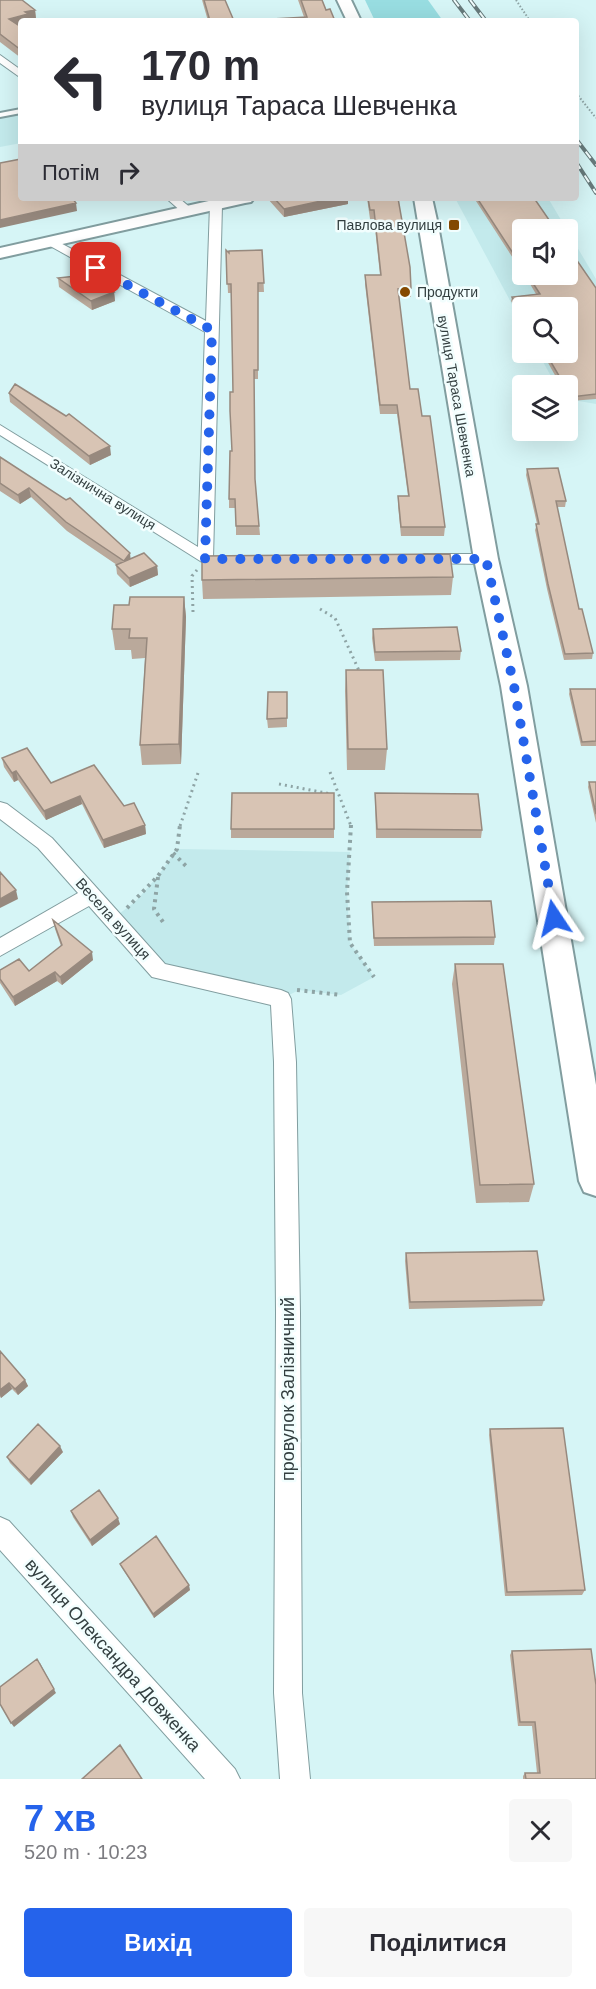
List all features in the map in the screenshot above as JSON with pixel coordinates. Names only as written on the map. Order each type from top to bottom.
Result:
[{"type":"main road","points":[[344,0],[353,18]]},
{"type":"main road","points":[[0,253],[233,201]]},
{"type":"main road","name":"вулиця Тараса Шевченка","points":[[424,201],[486,559],[514,686],[596,1180]]},
{"type":"street","points":[[0,58],[18,73]]},
{"type":"street","points":[[176,201],[187,210]]},
{"type":"street","points":[[211,559],[212,330],[216,205]]},
{"type":"street","points":[[49,242],[212,330]]},
{"type":"street","name":"Залізнична вулиця","points":[[0,429],[211,559]]},
{"type":"street","points":[[405,559],[486,559]]},
{"type":"street","name":"Весела вулиця","points":[[0,809],[45,843],[159,971],[281,999]]},
{"type":"street","points":[[0,948],[91,895]]},
{"type":"street","name":"провулок Залізничний","points":[[281,999],[285,1062],[288,1313],[288,1693],[296,1779]]},
{"type":"street","name":"вулиця Олександра Довженка","points":[[0,1530],[225,1779]]},
{"type":"lane","points":[[0,115],[18,112]]},
{"type":"path","points":[[516,0],[528,18]]},
{"type":"path","points":[[579,97],[596,118]]},
{"type":"path","points":[[193,612],[192,576],[211,559]]},
{"type":"path","points":[[320,609],[335,618],[365,684]]},
{"type":"path","points":[[330,772],[337,795],[351,824],[347,892],[350,943],[374,977]]},
{"type":"path","points":[[112,919],[135,902],[159,876],[177,849],[181,818],[198,773]]},
{"type":"path","points":[[279,784],[337,795]]},
{"type":"path","points":[[174,853],[188,868]]},
{"type":"path","points":[[159,876],[153,907],[157,919],[165,925]]},
{"type":"path","points":[[281,999],[299,990],[341,995]]},
{"type":"shaded area","points":[[365,0],[428,0],[441,18],[374,18]]},
{"type":"shaded area","points":[[18,114],[18,144],[0,147],[0,118]]},
{"type":"shaded area","points":[[457,201],[550,201],[560,219],[512,219],[512,285],[578,285],[578,249],[596,279],[596,404],[578,401],[578,375],[550,375],[544,363],[578,363],[578,297],[512,297],[512,304]]},
{"type":"shaded area","points":[[177,849],[350,852],[347,892],[350,943],[374,977],[341,995],[299,990],[281,999],[159,971],[112,919],[135,902],[158,876]]},
{"type":"building","points":[[0,0],[22,0],[35,10],[9,19],[18,25],[18,48],[0,34]]},
{"type":"building","points":[[204,0],[225,0],[233,18],[209,18]]},
{"type":"building","points":[[301,0],[322,0],[326,10],[330,9],[334,18],[289,18],[307,17]]},
{"type":"building","points":[[18,160],[18,201],[74,201],[76,203],[0,220],[0,163]]},
{"type":"building","points":[[277,201],[321,201],[284,209]]},
{"type":"building","points":[[368,201],[399,201],[410,267],[411,288],[398,289],[410,389],[418,389],[422,416],[430,416],[445,527],[401,527],[398,496],[409,496],[397,405],[380,405],[365,275],[381,275],[374,210],[370,210]]},
{"type":"building","points":[[479,201],[536,201],[548,219],[512,219],[512,252]]},
{"type":"building","points":[[226,250],[229,253],[229,251],[262,250],[264,283],[258,283],[258,370],[254,370],[255,479],[259,526],[236,526],[235,499],[229,499],[230,451],[232,451],[230,392],[233,392],[231,284],[227,284]]},
{"type":"building","points":[[578,262],[596,288],[596,394],[578,396],[578,375],[559,375],[551,363],[578,363],[578,297],[512,297],[540,294],[534,285],[578,285]]},
{"type":"building","points":[[85,275],[114,292],[91,301],[58,278]]},
{"type":"building","points":[[15,384],[66,416],[69,414],[110,446],[89,456],[9,393]]},
{"type":"building","points":[[0,457],[66,500],[70,498],[130,553],[124,561],[66,522],[29,488],[18,495],[0,483]]},
{"type":"building","points":[[558,468],[566,501],[556,501],[579,609],[582,609],[593,653],[565,654],[536,524],[539,524],[527,469]]},
{"type":"building","points":[[144,553],[157,566],[129,578],[116,565]]},
{"type":"building","points":[[450,554],[453,577],[202,580],[202,556]]},
{"type":"building","points":[[130,597],[184,597],[179,744],[140,745],[147,638],[129,638],[130,629],[112,629],[114,605],[129,605]]},
{"type":"building","points":[[457,627],[461,651],[375,652],[373,629]]},
{"type":"building","points":[[346,670],[383,670],[387,749],[348,749]]},
{"type":"building","points":[[570,689],[596,689],[596,741],[582,742]]},
{"type":"building","points":[[268,692],[287,692],[287,718],[267,719]]},
{"type":"building","points":[[27,748],[51,783],[94,765],[124,806],[134,803],[145,825],[103,840],[80,796],[44,811],[16,771],[12,773],[2,758]]},
{"type":"building","points":[[589,782],[596,782],[596,814]]},
{"type":"building","points":[[232,793],[334,793],[334,829],[231,829]]},
{"type":"building","points":[[375,793],[478,794],[482,830],[377,829]]},
{"type":"building","points":[[0,872],[16,890],[0,899]]},
{"type":"building","points":[[491,901],[495,937],[374,938],[372,902]]},
{"type":"building","points":[[53,920],[92,952],[60,977],[55,972],[13,997],[0,979],[0,970],[19,959],[29,971],[62,945]]},
{"type":"building","points":[[455,964],[503,964],[534,1184],[480,1185]]},
{"type":"building","points":[[537,1251],[544,1300],[410,1302],[406,1253]]},
{"type":"building","points":[[0,1351],[25,1380],[15,1389],[9,1383],[0,1390]]},
{"type":"building","points":[[38,1424],[60,1446],[29,1480],[7,1457]]},
{"type":"building","points":[[563,1428],[585,1590],[507,1592],[490,1429]]},
{"type":"building","points":[[99,1490],[118,1518],[90,1540],[71,1511]]},
{"type":"building","points":[[156,1536],[189,1585],[153,1614],[120,1564]]},
{"type":"building","points":[[591,1649],[596,1685],[596,1779],[526,1779],[525,1773],[540,1773],[535,1722],[520,1722],[512,1651]]},
{"type":"building","points":[[37,1659],[54,1689],[11,1723],[0,1704],[0,1687]]},
{"type":"building","points":[[120,1745],[142,1779],[82,1779]]},
{"type":"railway","points":[[454,0],[468,18]]},
{"type":"railway","points":[[470,0],[484,18]]},
{"type":"railway","points":[[579,143],[596,165]]},
{"type":"railway","points":[[579,167],[596,193]]},
{"type":"place","name":"Павлова вулиця","points":[[454,225]]},
{"type":"place","name":"Продукти","points":[[405,292]]},
{"type":"route","points":[[96,268],[212,330],[205,559],[486,559],[514,686],[554,918]]}]
